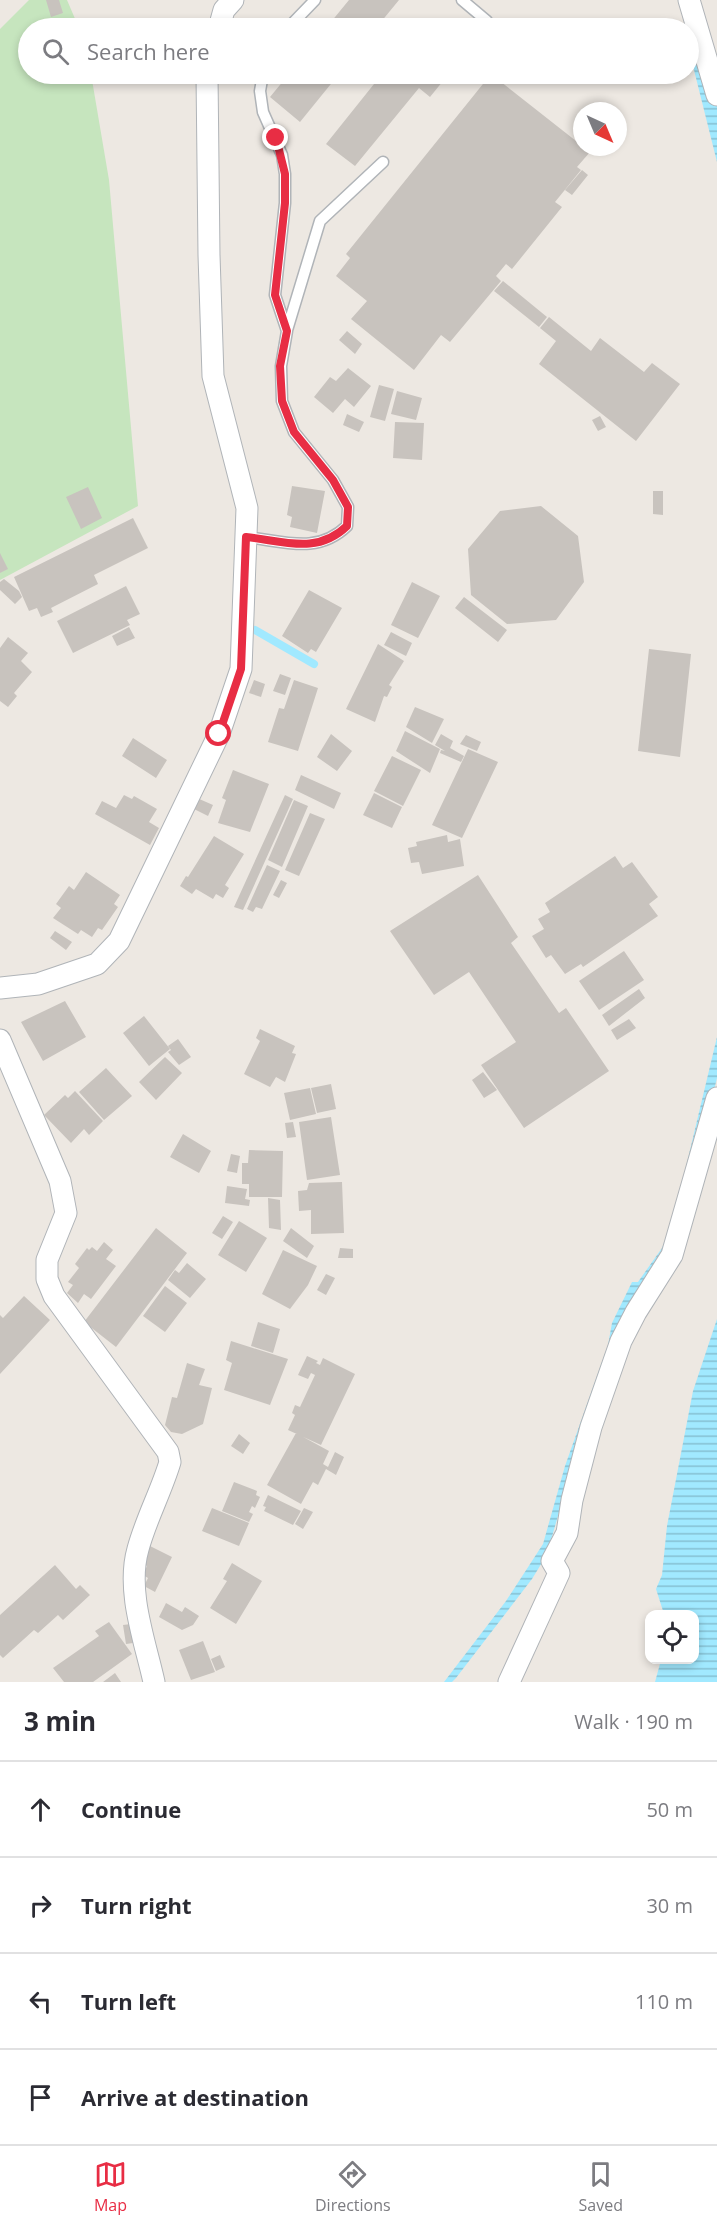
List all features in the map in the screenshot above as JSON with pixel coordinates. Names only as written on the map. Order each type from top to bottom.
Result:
[{"type":"street","points":[[222,18],[224,10],[233,0]]},
{"type":"street","points":[[689,0],[694,18]]},
{"type":"street","points":[[699,34],[717,95]]},
{"type":"street","points":[[0,988],[38,984],[97,964],[119,941],[219,734],[241,669],[247,508],[213,376],[208,255],[207,84]]},
{"type":"street","points":[[0,1040],[60,1181],[66,1213],[47,1260],[47,1279],[54,1296],[73,1324],[168,1452],[170,1462],[143,1531],[134,1573],[137,1607],[154,1682]]},
{"type":"street","points":[[509,1682],[559,1573],[552,1562],[567,1533],[572,1500],[591,1427],[621,1341],[636,1312],[672,1255],[717,1098]]},
{"type":"lane","points":[[298,18],[315,0]]},
{"type":"lane","points":[[462,0],[483,18]]},
{"type":"lane","points":[[261,84],[260,91],[264,112],[282,155],[285,174],[285,203],[275,295],[287,331]]},
{"type":"lane","points":[[246,537],[316,545],[335,537],[347,526],[348,507],[333,480],[294,432],[282,401],[280,366],[287,331],[320,221],[383,162]]},
{"type":"green space","points":[[29,0],[67,0],[75,18],[18,18],[18,84],[93,84],[109,180],[138,506],[0,580],[0,29]]},
{"type":"water","points":[[679,0],[687,0],[693,18],[685,18]]},
{"type":"water","points":[[699,38],[717,107],[717,162],[698,84]]},
{"type":"water","points":[[717,1037],[717,1078],[690,1187],[566,1488],[551,1540],[554,1543],[532,1579],[456,1678],[452,1682],[444,1682],[506,1601],[543,1544],[565,1466],[608,1345],[612,1323],[632,1282],[638,1282],[662,1248],[674,1217]]},
{"type":"water","points":[[717,1319],[717,1682],[655,1682],[660,1664],[699,1664],[699,1610],[663,1610],[656,1589],[662,1575],[667,1526],[693,1391]]},
{"type":"building","points":[[46,0],[59,0],[63,13],[51,17]]},
{"type":"building","points":[[349,0],[399,0],[384,18],[334,18]]},
{"type":"building","points":[[281,84],[331,84],[300,122],[270,97]]},
{"type":"building","points":[[374,84],[441,84],[430,97],[419,88],[355,166],[326,144]]},
{"type":"building","points":[[483,84],[504,84],[573,139],[573,156],[587,156],[577,167],[581,170],[555,202],[562,207],[512,269],[506,264],[496,276],[501,281],[450,342],[441,335],[414,370],[351,319],[367,301],[336,276],[350,258],[346,254]]},
{"type":"building","points":[[582,170],[588,175],[572,195],[565,190]]},
{"type":"building","points":[[503,281],[547,317],[539,327],[494,291]]},
{"type":"building","points":[[549,317],[591,351],[600,338],[644,372],[652,363],[680,384],[636,441],[539,364],[556,341],[540,328]]},
{"type":"building","points":[[347,331],[362,344],[355,354],[339,340]]},
{"type":"building","points":[[348,368],[371,386],[354,407],[345,399],[333,413],[314,397],[330,377],[336,381]]},
{"type":"building","points":[[379,385],[394,389],[385,421],[370,417]]},
{"type":"building","points":[[397,391],[422,398],[416,420],[391,414]]},
{"type":"building","points":[[347,414],[364,422],[359,432],[343,425]]},
{"type":"building","points":[[600,416],[606,427],[598,431],[592,420]]},
{"type":"building","points":[[395,422],[424,423],[422,460],[393,458]]},
{"type":"building","points":[[292,486],[325,491],[317,533],[290,527],[292,517],[287,515]]},
{"type":"building","points":[[88,487],[102,518],[81,529],[66,497]]},
{"type":"building","points":[[653,491],[663,491],[663,515],[653,514]]},
{"type":"building","points":[[541,506],[578,536],[584,582],[556,620],[507,624],[471,595],[468,549],[500,511]]},
{"type":"building","points":[[133,518],[148,548],[94,575],[98,584],[51,608],[53,612],[41,617],[37,608],[29,611],[14,577]]},
{"type":"building","points":[[0,553],[8,569],[0,573]]},
{"type":"building","points":[[4,579],[19,591],[22,597],[15,604],[0,590],[0,582]]},
{"type":"building","points":[[412,582],[440,596],[418,638],[391,625]]},
{"type":"building","points":[[126,586],[140,614],[127,620],[130,625],[73,653],[57,621]]},
{"type":"building","points":[[309,590],[342,608],[316,652],[311,649],[308,653],[282,636]]},
{"type":"building","points":[[464,597],[507,630],[498,642],[455,608]]},
{"type":"building","points":[[129,627],[135,638],[117,646],[112,636]]},
{"type":"building","points":[[391,632],[412,643],[406,656],[384,645]]},
{"type":"building","points":[[8,637],[28,653],[21,661],[32,672],[14,693],[17,696],[8,707],[0,701],[0,648]]},
{"type":"building","points":[[378,644],[404,661],[389,685],[392,687],[387,697],[384,696],[375,722],[346,709]]},
{"type":"building","points":[[649,649],[691,654],[680,757],[638,751]]},
{"type":"building","points":[[280,674],[291,678],[285,695],[273,691]]},
{"type":"building","points":[[254,680],[265,684],[261,697],[249,693]]},
{"type":"building","points":[[294,680],[318,688],[298,751],[268,742],[279,708],[284,709]]},
{"type":"building","points":[[415,707],[444,719],[432,743],[406,727]]},
{"type":"building","points":[[405,731],[440,749],[430,773],[396,751]]},
{"type":"building","points":[[331,734],[352,751],[337,771],[317,757]]},
{"type":"building","points":[[441,734],[453,741],[450,748],[464,756],[461,762],[440,753],[441,750],[445,751],[435,745]]},
{"type":"building","points":[[466,735],[481,742],[477,751],[460,744]]},
{"type":"building","points":[[133,738],[167,760],[156,778],[122,756]]},
{"type":"building","points":[[468,749],[498,762],[462,838],[432,825]]},
{"type":"building","points":[[392,756],[421,770],[403,806],[374,791]]},
{"type":"building","points":[[233,770],[269,784],[250,832],[218,823],[226,800],[222,798]]},
{"type":"building","points":[[301,775],[341,793],[334,809],[295,790]]},
{"type":"building","points":[[374,793],[402,807],[392,828],[363,815]]},
{"type":"building","points":[[124,795],[132,799],[134,796],[157,809],[149,822],[159,828],[150,845],[95,814],[102,801],[116,808]]},
{"type":"building","points":[[285,795],[293,799],[243,910],[234,907]]},
{"type":"building","points":[[197,798],[213,805],[208,816],[192,808]]},
{"type":"building","points":[[294,800],[308,806],[282,867],[268,860]]},
{"type":"building","points":[[310,813],[325,819],[299,876],[285,870]]},
{"type":"building","points":[[447,835],[448,842],[460,839],[464,866],[422,874],[419,862],[411,863],[408,848],[417,846],[416,842]]},
{"type":"building","points":[[214,836],[244,854],[225,885],[229,888],[223,898],[216,894],[213,899],[196,889],[192,894],[180,886]]},
{"type":"building","points":[[615,856],[623,868],[632,862],[658,897],[649,904],[658,916],[583,967],[581,964],[565,974],[551,955],[546,958],[532,936],[544,929],[538,919],[550,912],[545,903]]},
{"type":"building","points":[[267,865],[280,871],[262,909],[256,907],[253,912],[247,909]]},
{"type":"building","points":[[86,872],[120,895],[114,904],[118,907],[102,930],[98,928],[92,937],[81,930],[78,934],[53,918],[61,908],[56,904],[69,886],[74,890]]},
{"type":"building","points":[[478,875],[518,937],[511,943],[559,1013],[566,1008],[609,1071],[524,1128],[481,1065],[516,1042],[469,972],[434,995],[390,931]]},
{"type":"building","points":[[281,880],[287,883],[279,898],[273,895]]},
{"type":"building","points":[[55,931],[72,942],[66,950],[50,938]]},
{"type":"building","points":[[624,951],[644,980],[599,1010],[579,981]]},
{"type":"building","points":[[639,989],[645,998],[609,1026],[602,1015]]},
{"type":"building","points":[[65,1001],[86,1037],[43,1061],[21,1022]]},
{"type":"building","points":[[144,1016],[170,1049],[149,1066],[123,1033]]},
{"type":"building","points":[[629,1019],[636,1028],[617,1040],[611,1030]]},
{"type":"building","points":[[260,1029],[295,1046],[292,1053],[296,1054],[285,1082],[276,1077],[270,1087],[244,1074],[260,1041],[256,1038]]},
{"type":"building","points":[[178,1039],[191,1057],[179,1065],[168,1052],[171,1050],[168,1046]]},
{"type":"building","points":[[165,1057],[182,1073],[156,1100],[139,1082]]},
{"type":"building","points":[[106,1068],[132,1096],[104,1120],[79,1092]]},
{"type":"building","points":[[483,1072],[497,1090],[484,1098],[472,1080]]},
{"type":"building","points":[[331,1084],[336,1109],[317,1113],[311,1088]]},
{"type":"building","points":[[310,1088],[316,1114],[290,1120],[284,1093]]},
{"type":"building","points":[[75,1091],[103,1121],[89,1135],[84,1129],[71,1143],[44,1115],[65,1095],[68,1098]]},
{"type":"building","points":[[331,1117],[340,1175],[307,1180],[299,1122]]},
{"type":"building","points":[[293,1122],[296,1137],[287,1138],[285,1123]]},
{"type":"building","points":[[183,1134],[211,1151],[199,1173],[170,1157]]},
{"type":"building","points":[[249,1150],[283,1151],[282,1197],[249,1197],[249,1184],[242,1184],[242,1163],[248,1163]]},
{"type":"building","points":[[231,1154],[240,1156],[237,1173],[227,1171]]},
{"type":"building","points":[[342,1182],[344,1233],[311,1234],[311,1210],[299,1211],[298,1191],[307,1190],[309,1183]]},
{"type":"building","points":[[227,1186],[247,1189],[245,1199],[250,1200],[249,1206],[225,1203]]},
{"type":"building","points":[[268,1198],[280,1200],[281,1230],[269,1228]]},
{"type":"building","points":[[223,1216],[233,1222],[222,1239],[212,1233]]},
{"type":"building","points":[[239,1221],[267,1238],[246,1272],[218,1255]]},
{"type":"building","points":[[156,1228],[187,1253],[116,1347],[84,1322]]},
{"type":"building","points":[[291,1228],[314,1246],[307,1258],[283,1241]]},
{"type":"building","points":[[104,1242],[113,1250],[106,1259],[116,1266],[91,1299],[84,1294],[78,1303],[67,1293],[73,1285],[68,1282],[79,1268],[75,1264],[87,1248],[89,1250],[92,1247],[97,1251]]},
{"type":"building","points":[[340,1248],[353,1249],[353,1258],[338,1258]]},
{"type":"building","points":[[283,1250],[317,1266],[308,1285],[290,1309],[262,1294]]},
{"type":"building","points":[[187,1263],[206,1279],[190,1298],[168,1280],[175,1270],[179,1273]]},
{"type":"building","points":[[326,1274],[335,1278],[326,1295],[317,1290]]},
{"type":"building","points":[[165,1286],[187,1303],[165,1332],[143,1316]]},
{"type":"building","points":[[24,1296],[50,1320],[0,1374],[0,1315],[3,1318]]},
{"type":"building","points":[[258,1322],[280,1329],[273,1353],[251,1346]]},
{"type":"building","points":[[231,1341],[288,1359],[270,1405],[224,1390],[232,1363],[226,1360]]},
{"type":"building","points":[[307,1356],[318,1361],[316,1363],[320,1365],[323,1358],[355,1374],[321,1445],[288,1430],[295,1415],[292,1413],[295,1405],[300,1407],[315,1375],[311,1373],[308,1379],[298,1375]]},
{"type":"building","points":[[187,1363],[205,1369],[199,1385],[212,1388],[203,1424],[182,1434],[171,1432],[165,1425],[172,1397],[177,1398]]},
{"type":"building","points":[[296,1433],[329,1451],[323,1464],[328,1467],[335,1452],[344,1457],[336,1475],[326,1469],[318,1485],[313,1482],[301,1504],[267,1485]]},
{"type":"building","points":[[239,1434],[250,1443],[243,1454],[231,1446]]},
{"type":"building","points":[[234,1482],[257,1491],[256,1495],[260,1497],[255,1508],[252,1506],[249,1512],[253,1514],[249,1522],[222,1511]]},
{"type":"building","points":[[268,1495],[301,1511],[293,1525],[264,1511],[266,1507],[263,1506]]},
{"type":"building","points":[[212,1508],[249,1523],[239,1546],[202,1531]]},
{"type":"building","points":[[304,1508],[313,1512],[303,1529],[295,1524]]},
{"type":"building","points":[[150,1546],[172,1557],[155,1592],[144,1586],[148,1578],[143,1575],[147,1566],[143,1563]]},
{"type":"building","points":[[232,1563],[262,1581],[236,1624],[210,1608],[227,1581],[223,1579]]},
{"type":"building","points":[[55,1565],[76,1589],[80,1585],[90,1595],[63,1620],[58,1615],[38,1633],[34,1630],[3,1658],[0,1655],[0,1615]]},
{"type":"building","points":[[166,1603],[182,1612],[185,1607],[199,1616],[193,1625],[182,1630],[159,1617]]},
{"type":"building","points":[[109,1622],[132,1654],[93,1682],[64,1682],[53,1668],[99,1636],[95,1631]]},
{"type":"building","points":[[131,1624],[133,1643],[126,1644],[123,1625]]},
{"type":"building","points":[[203,1641],[215,1672],[191,1680],[179,1650]]},
{"type":"building","points":[[220,1655],[225,1667],[216,1671],[211,1659]]},
{"type":"building","points":[[115,1673],[121,1682],[103,1682]]},
{"type":"waterway","points":[[255,630],[314,664]]},
{"type":"route","points":[[219,734],[241,669],[246,537],[316,545],[335,537],[347,526],[348,507],[333,480],[294,432],[282,401],[280,366],[287,331],[275,295],[285,203],[285,174],[276,138]]}]
